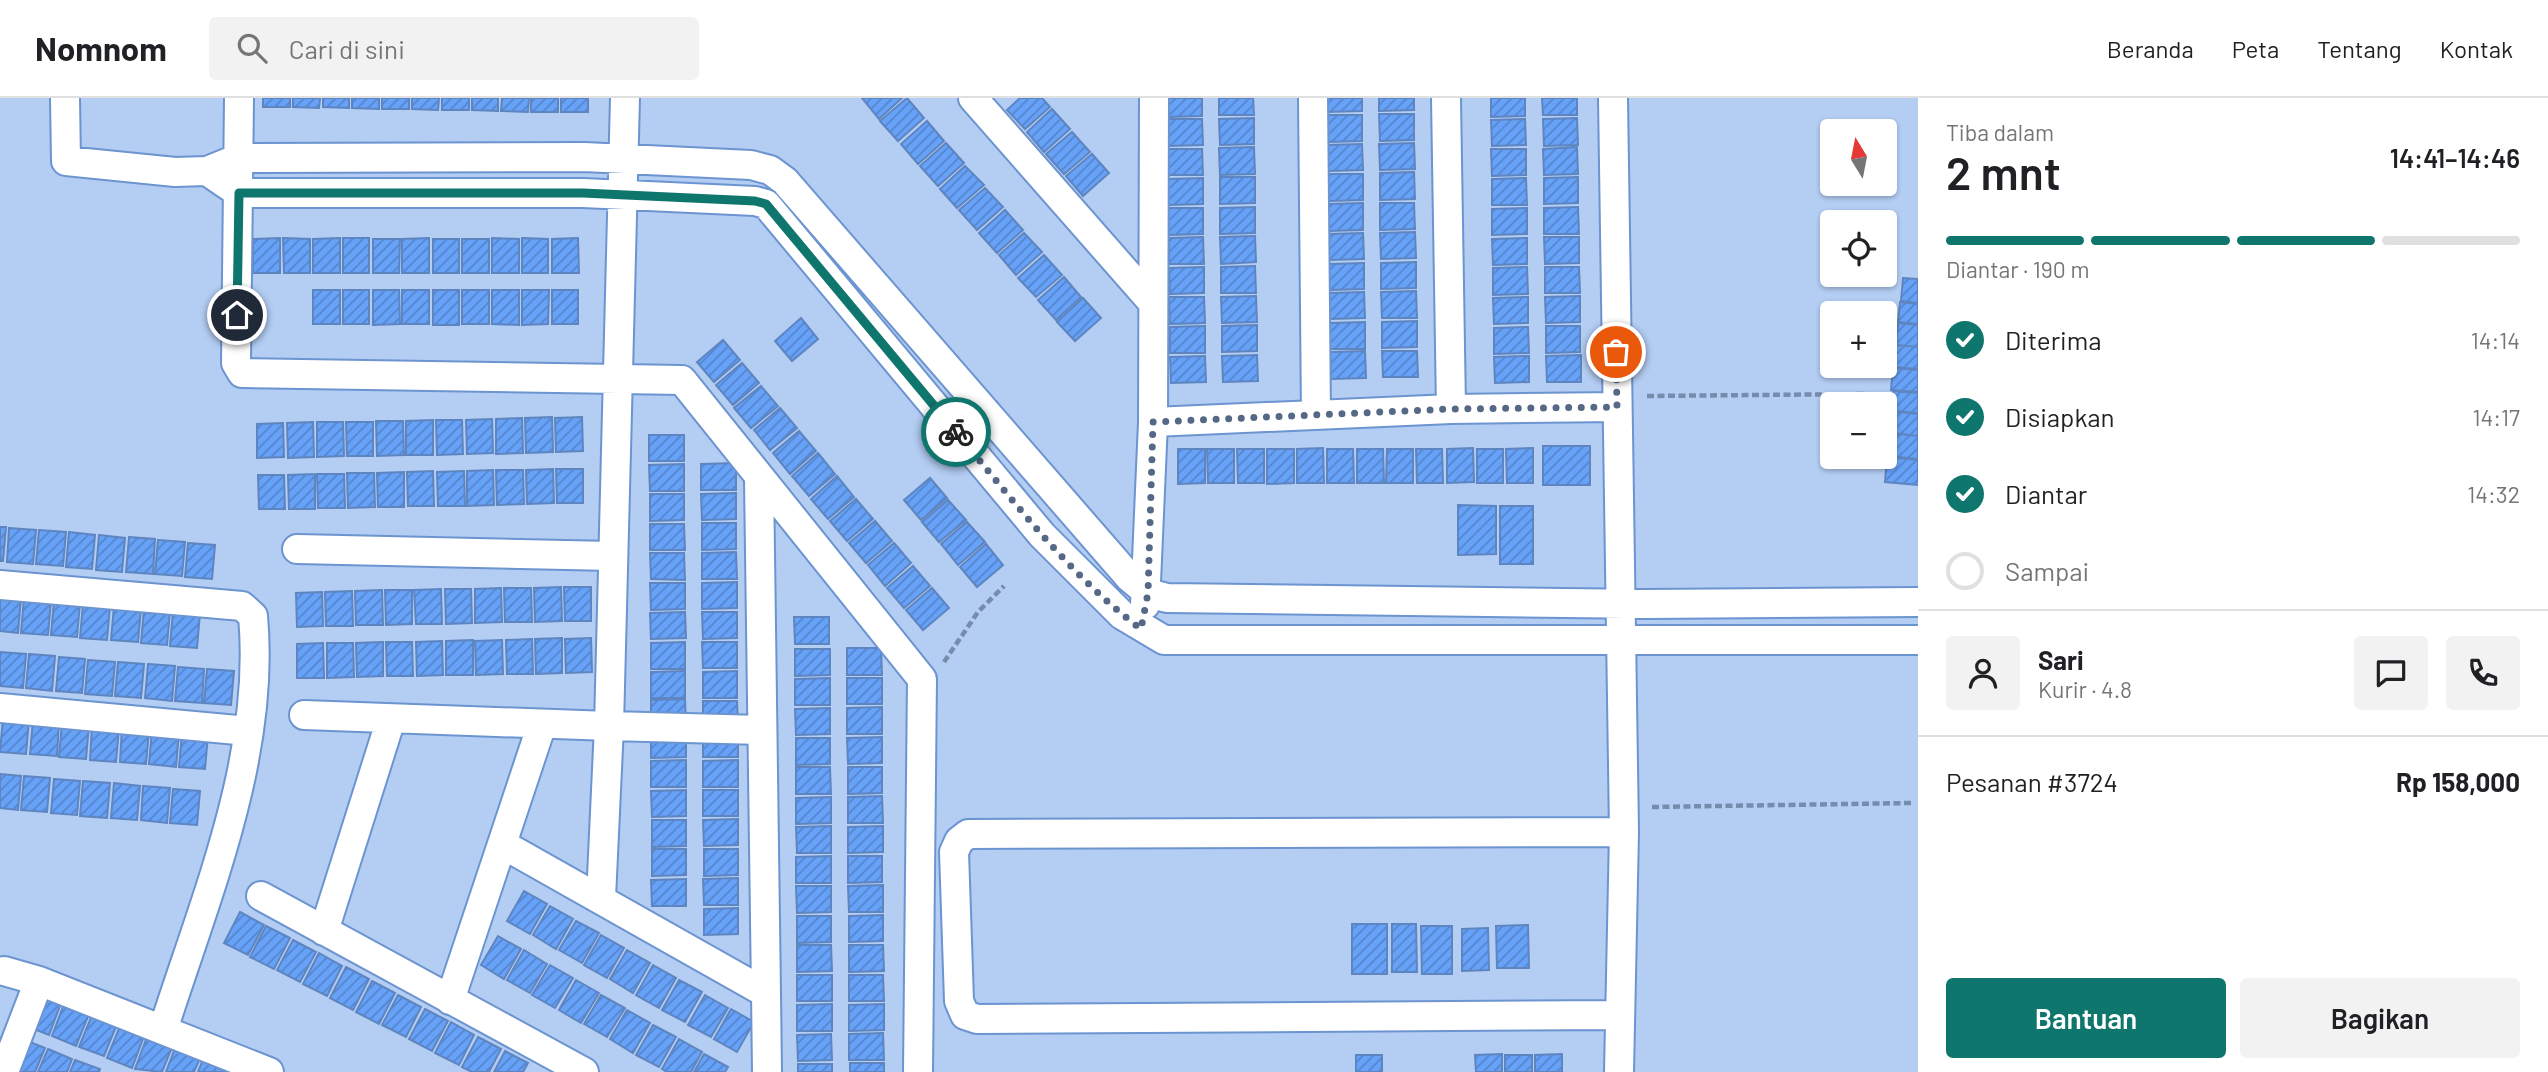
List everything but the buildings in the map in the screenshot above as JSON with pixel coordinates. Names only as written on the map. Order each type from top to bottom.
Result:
[{"type":"street","points":[[65,98],[66,160],[192,171],[239,193],[624,194],[755,201],[766,204],[1042,535],[1122,615],[1141,629],[1164,640],[1918,640]]},
{"type":"street","points":[[239,98],[236,363],[242,373],[682,380],[922,679],[918,1072]]},
{"type":"street","points":[[601,898],[609,726],[625,98]]},
{"type":"street","points":[[973,98],[1153,303]]},
{"type":"street","points":[[1141,629],[1148,593],[1153,422],[1154,98]]},
{"type":"street","points":[[1313,98],[1316,415]]},
{"type":"street","points":[[1446,98],[1451,409]]},
{"type":"street","points":[[1614,98],[1623,820],[1619,1072]]},
{"type":"street","points":[[192,171],[239,158],[624,158],[751,166],[770,170],[785,181],[1130,578],[1148,593],[1167,598],[1620,603],[1918,602]]},
{"type":"street","points":[[1153,422],[1451,409],[1617,407]]},
{"type":"street","points":[[759,479],[767,1072]]},
{"type":"street","points":[[297,549],[612,556]]},
{"type":"street","points":[[0,585],[242,606],[253,616],[257,660],[242,775],[163,1030]]},
{"type":"street","points":[[0,708],[248,731]]},
{"type":"street","points":[[304,715],[762,730]]},
{"type":"street","points":[[324,931],[391,719]]},
{"type":"street","points":[[450,1000],[542,724]]},
{"type":"street","points":[[1619,1015],[977,1018],[965,1014],[960,1001],[954,852],[959,841],[968,834],[1623,820]]},
{"type":"street","points":[[502,844],[766,993]]},
{"type":"street","points":[[261,896],[584,1072]]},
{"type":"street","points":[[4,971],[39,981],[269,1072]]},
{"type":"street","points":[[4,1072],[39,981]]},
{"type":"path","points":[[1646,396],[1820,394]]},
{"type":"path","points":[[922,679],[948,659],[978,612],[1004,586]]},
{"type":"path","points":[[1623,820],[1912,803]]},
{"type":"way so far","points":[[956,432],[1042,535],[1122,615],[1141,629],[1148,593],[1153,422],[1451,409],[1617,407],[1616,352]]},
{"type":"route","points":[[237,315],[239,193],[583,193],[755,201],[766,204],[956,432]]}]
